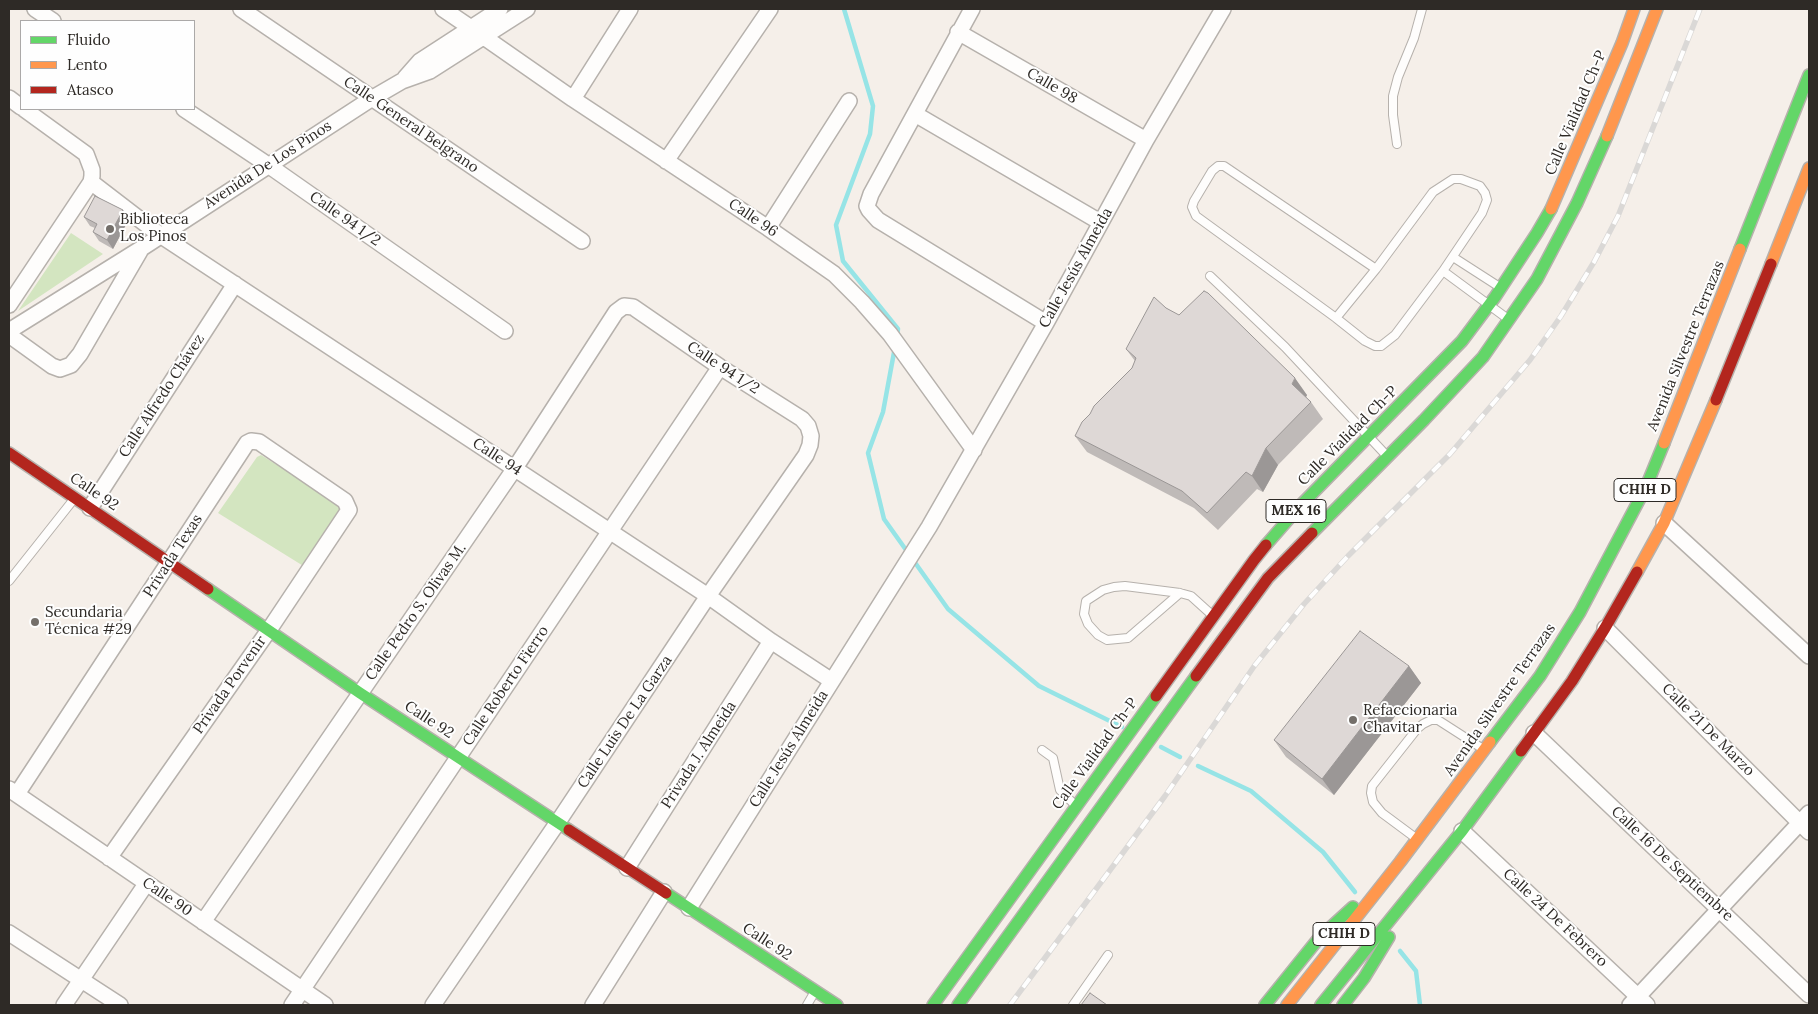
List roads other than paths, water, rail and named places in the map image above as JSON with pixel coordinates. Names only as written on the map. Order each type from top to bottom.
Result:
[{"type":"main road","name":"Calle Vialidad Ch-P","points":[[933,1005],[1086,812],[1220,625],[1388,456],[1483,357],[1508,319],[1511,294],[1532,241],[1555,201],[1622,43],[1634,9]]},
{"type":"main road","name":"Calle Vialidad Ch-P","points":[[958,1005],[1086,812],[1220,625],[1254,560],[1300,506],[1462,342],[1489,306],[1537,279],[1578,203],[1612,124],[1657,9]]},
{"type":"main road","name":"Avenida Silvestre Terrazas","points":[[1287,1005],[1400,862],[1540,676],[1580,612],[1646,487],[1809,75]]},
{"type":"main road","name":"CHIH D","points":[[1343,1005],[1364,978],[1422,882],[1462,831],[1572,681],[1606,628],[1664,523],[1809,171]]},
{"type":"main road","name":"Calle 92","points":[[9,453],[360,693],[836,1005]]},
{"type":"main road","name":"CHIH D","points":[[1265,1005],[1319,938],[1400,862]]},
{"type":"main road","points":[[1321,1005],[1422,882]]},
{"type":"street","points":[[35,9],[52,20]]},
{"type":"street","name":"Calle General Belgrano","points":[[241,9],[582,241]]},
{"type":"street","points":[[443,9],[471,28]]},
{"type":"street","name":"Avenida De Los Pinos","points":[[402,81],[420,61],[500,9]]},
{"type":"street","name":"Avenida De Los Pinos","points":[[9,333],[371,99],[402,81],[430,71],[527,9]]},
{"type":"street","points":[[572,99],[630,9]]},
{"type":"street","points":[[666,161],[770,9]]},
{"type":"street","points":[[972,9],[871,194],[867,206],[878,220],[1046,322]]},
{"type":"street","name":"Calle Jesús Almeida","points":[[689,908],[929,527],[1046,322],[1146,140],[1223,9]]},
{"type":"street","name":"Calle 98","points":[[958,32],[1146,140]]},
{"type":"street","name":"Calle 96","points":[[484,37],[572,99],[768,228],[834,274],[890,334],[974,450]]},
{"type":"street","points":[[9,98],[20,106]]},
{"type":"street","points":[[768,228],[849,101]]},
{"type":"street","points":[[9,305],[92,176],[86,154],[79,147],[25,110]]},
{"type":"street","name":"Calle 94 1/2","points":[[186,110],[268,165],[505,331]]},
{"type":"street","points":[[915,114],[1100,222]]},
{"type":"street","name":"Calle 94","points":[[92,176],[160,235],[708,596],[771,642],[832,681]]},
{"type":"street","points":[[9,333],[52,366],[60,369],[71,365],[80,354],[142,248]]},
{"type":"street","name":"Calle Alfredo Chávez","points":[[90,508],[235,284]]},
{"type":"street","name":"Calle Pedro S. Olivas M.","points":[[202,922],[515,468],[616,312],[624,306],[629,306]]},
{"type":"street","name":"Calle 94 1/2","points":[[629,306],[802,419],[808,426],[811,436]]},
{"type":"street","name":"Calle Roberto Fierro","points":[[292,1005],[720,367]]},
{"type":"street","name":"Calle Luis De La Garza","points":[[433,1005],[558,822],[708,596],[806,455],[811,436]]},
{"type":"street","name":"Privada Porvenir","points":[[109,858],[269,630],[349,510],[346,501],[259,442],[251,441],[247,443]]},
{"type":"street","name":"Privada Texas","points":[[13,792],[170,562],[247,443]]},
{"type":"street","points":[[1664,523],[1809,656]]},
{"type":"street","name":"Calle 21 De Marzo","points":[[1606,628],[1806,822]]},
{"type":"street","name":"Privada J. Almeida","points":[[627,868],[771,642]]},
{"type":"street","name":"Calle 16 De Septiembre","points":[[1534,733],[1809,995]]},
{"type":"street","name":"Calle 90","points":[[13,792],[325,1005]]},
{"type":"street","points":[[1639,1002],[1719,908],[1806,822]]},
{"type":"street","name":"Calle 24 De Febrero","points":[[1462,831],[1639,1002]]},
{"type":"street","points":[[64,1005],[146,884]]},
{"type":"street","points":[[593,1005],[664,892]]},
{"type":"street","points":[[9,933],[120,1005]]},
{"type":"lane","points":[[1397,144],[1393,115],[1393,96],[1398,77],[1414,38],[1422,9]]},
{"type":"lane","points":[[1336,318],[1376,269],[1433,192],[1453,179],[1461,179],[1480,186],[1485,192],[1487,200],[1482,214],[1443,271],[1395,335],[1387,343],[1381,346],[1374,346],[1365,342],[1336,318],[1196,216],[1192,207],[1212,171],[1218,166],[1224,166],[1376,269]]},
{"type":"lane","points":[[1452,257],[1511,294]]},
{"type":"lane","points":[[1443,271],[1508,319]]},
{"type":"lane","points":[[1210,276],[1284,347],[1388,456]]},
{"type":"lane","points":[[9,581],[75,498]]},
{"type":"lane","points":[[1180,593],[1128,638],[1107,640],[1098,635],[1088,624],[1084,614],[1086,601],[1103,590],[1125,586],[1180,593],[1191,596],[1220,625]]},
{"type":"lane","points":[[1417,839],[1382,813],[1373,802],[1372,786],[1417,730],[1431,720],[1438,720],[1484,750]]},
{"type":"lane","points":[[1042,750],[1053,758],[1060,790],[1086,812]]},
{"type":"lane","points":[[1076,1004],[1108,956]]},
{"type":"lane","points":[[808,1005],[814,991]]},
{"type":"waterway","points":[[844,9],[873,106],[870,134],[836,225],[843,261],[898,329],[897,337]]},
{"type":"waterway","points":[[895,347],[883,412],[868,453],[884,519],[948,609],[1039,686],[1122,727]]},
{"type":"waterway","points":[[1161,747],[1180,757]]},
{"type":"waterway","points":[[1198,766],[1251,791],[1323,852],[1355,892]]},
{"type":"waterway","points":[[1400,951],[1416,971],[1420,1005]]},
{"type":"railway","points":[[1010,1005],[1165,796],[1255,665],[1304,604],[1348,556],[1450,454],[1530,360],[1561,316],[1594,262],[1618,216],[1700,9]]},
{"type":"place","name":"Biblioteca Los Pinos","points":[[110,229]]},
{"type":"place","name":"Secundaria Técnica #29","points":[[35,622]]},
{"type":"place","name":"Refaccionaria Chavitar","points":[[1353,720]]}]
